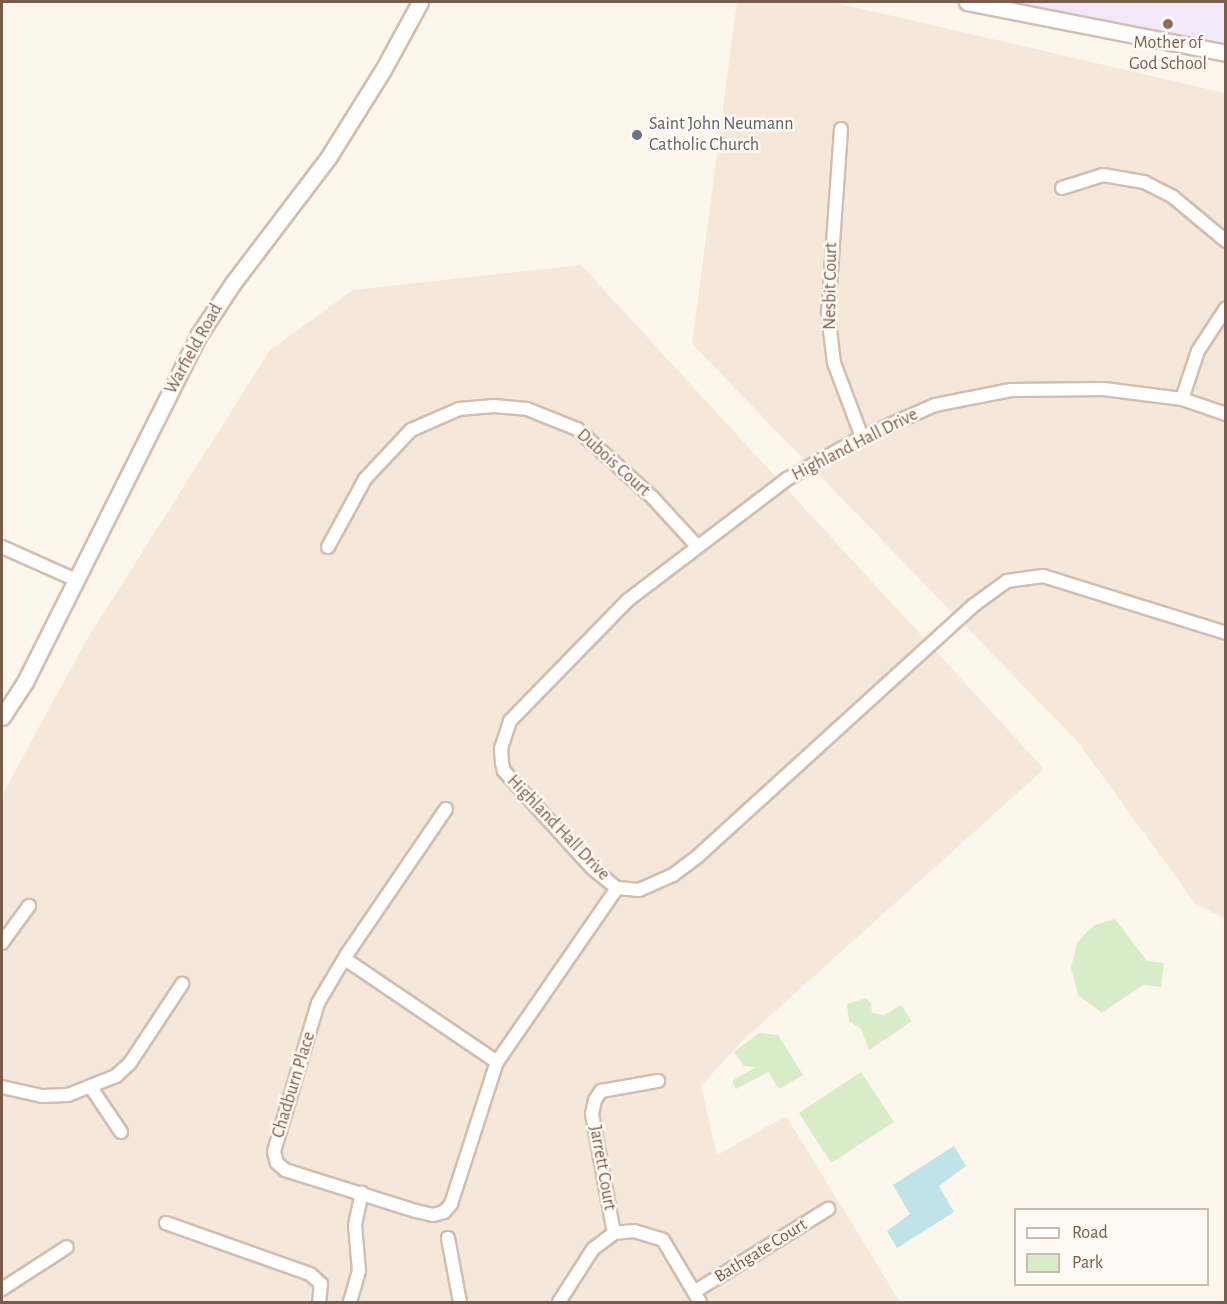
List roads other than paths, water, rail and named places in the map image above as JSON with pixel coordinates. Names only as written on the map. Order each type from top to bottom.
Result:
[{"type":"street","name":"Warfield Road","points":[[2,717],[25,682],[198,336],[232,283],[328,158],[383,70],[420,2]]},
{"type":"street","points":[[967,2],[1226,53]]},
{"type":"street","name":"Nesbit Court","points":[[841,129],[828,314],[834,363],[862,437]]},
{"type":"street","points":[[1062,188],[1103,175],[1144,182],[1173,196],[1226,241]]},
{"type":"street","points":[[1182,399],[1198,351],[1226,308]]},
{"type":"street","name":"Highland Hall Drive","points":[[1226,414],[1182,399],[1104,389],[1011,390],[935,405],[862,437],[787,479],[696,545],[628,600],[510,721],[501,748],[504,771],[591,868],[617,888],[651,887],[698,856],[974,605],[1007,581],[1043,576],[1226,633]]},
{"type":"street","name":"Dubois Court","points":[[328,547],[365,479],[411,430],[459,409],[494,406],[527,409],[577,429],[652,497],[696,545]]},
{"type":"street","points":[[2,547],[76,580]]},
{"type":"street","name":"Chadburn Place","points":[[446,809],[318,1003],[274,1152],[277,1163],[285,1170],[433,1215],[444,1212],[450,1204],[497,1062],[617,888]]},
{"type":"street","points":[[2,943],[29,906]]},
{"type":"street","points":[[345,959],[497,1062]]},
{"type":"street","points":[[2,1087],[42,1096],[68,1095],[92,1089],[130,1063],[182,984]]},
{"type":"street","name":"Jarrett Court","points":[[614,1233],[592,1113],[595,1100],[601,1091],[658,1081]]},
{"type":"street","points":[[92,1089],[121,1132]]},
{"type":"street","points":[[350,1302],[359,1271],[355,1226],[363,1193]]},
{"type":"street","name":"Bathgate Court","points":[[697,1297],[828,1209]]},
{"type":"street","points":[[166,1222],[310,1274],[321,1284],[319,1302]]},
{"type":"street","points":[[559,1302],[593,1249],[614,1233],[649,1233],[663,1240],[697,1297]]},
{"type":"street","points":[[448,1238],[460,1302]]},
{"type":"street","points":[[2,1289],[68,1247]]},
{"type":"water","points":[[954,1146],[966,1166],[939,1186],[954,1212],[897,1248],[887,1231],[910,1214],[893,1185]]},
{"type":"place","name":"Mother of God School","points":[[1168,24]]},
{"type":"place","name":"Saint John Neumann Catholic Church","points":[[637,135]]}]
